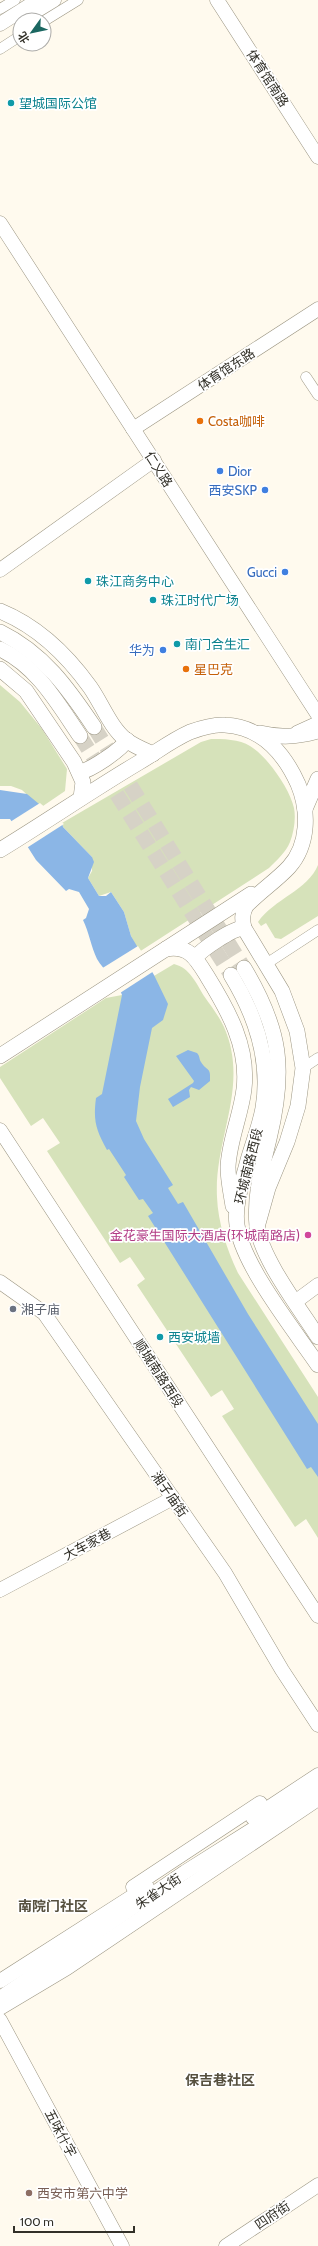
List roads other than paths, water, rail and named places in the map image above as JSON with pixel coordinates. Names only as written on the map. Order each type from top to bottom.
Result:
[{"type":"main road","points":[[1,611],[31,627],[63,654],[90,687],[126,740],[153,754]]},
{"type":"main road","points":[[0,632],[24,646],[54,672],[94,727]]},
{"type":"main road","points":[[0,649],[35,675],[52,694],[80,736]]},
{"type":"main road","points":[[0,669],[26,691],[80,772],[83,782],[81,798]]},
{"type":"main road","points":[[0,850],[81,798],[189,733],[208,726],[225,724],[265,734],[299,737],[318,731]]},
{"type":"main road","points":[[265,734],[286,761],[301,791],[311,797]]},
{"type":"main road","points":[[80,772],[90,768],[123,746],[126,740]]},
{"type":"main road","points":[[257,1227],[268,1188],[293,1125],[302,1086],[303,1068],[297,1031],[290,1010],[282,991],[244,928],[242,913],[246,906],[289,867],[298,852],[311,797],[318,779]]},
{"type":"main road","points":[[0,1056],[272,881]]},
{"type":"main road","points":[[195,958],[222,938],[239,928],[244,928]]},
{"type":"main road","points":[[166,949],[178,947],[195,958],[222,1000],[236,1029],[242,1050],[244,1089],[228,1166],[236,1225]]},
{"type":"main road","name":"环城南路西段","points":[[244,968],[264,1003],[273,1028],[280,1072],[276,1111],[257,1190],[257,1227],[269,1259],[318,1337]]},
{"type":"main road","name":"环城南路西段","points":[[231,975],[246,1002],[261,1042],[265,1086],[263,1108],[238,1196],[236,1225],[250,1262],[318,1365]]},
{"type":"street","points":[[0,9],[15,0]]},
{"type":"street","points":[[0,24],[38,0]]},
{"type":"street","points":[[35,12],[54,0]]},
{"type":"street","points":[[52,16],[78,0]]},
{"type":"street","name":"体育馆南路","points":[[217,0],[318,157]]},
{"type":"street","points":[[0,34],[12,27]]},
{"type":"street","points":[[0,49],[12,41]]},
{"type":"street","name":"仁义路","points":[[0,223],[318,715]]},
{"type":"street","name":"体育馆东路","points":[[133,429],[318,309]]},
{"type":"street","points":[[306,378],[318,395]]},
{"type":"street","points":[[0,570],[154,460]]},
{"type":"street","points":[[265,734],[284,735],[300,730],[318,720]]},
{"type":"street","points":[[266,964],[318,930]]},
{"type":"street","points":[[303,1068],[318,1058]]},
{"type":"street","name":"顺城南路西段","points":[[0,1130],[318,1616]]},
{"type":"street","name":"湘子庙街","points":[[0,1282],[44,1313],[225,1573],[282,1670],[318,1725]]},
{"type":"street","points":[[295,1302],[318,1285]]},
{"type":"street","name":"大车家巷","points":[[0,1590],[173,1498]]},
{"type":"street","points":[[0,1970],[86,1918],[318,1766]]},
{"type":"street","name":"朱雀大街","points":[[0,1981],[318,1775]]},
{"type":"street","name":"朱雀大街","points":[[0,1998],[185,1872],[318,1788]]},
{"type":"street","points":[[0,2008],[74,1964],[318,1799]]},
{"type":"street","name":"五味什字","points":[[0,2020],[122,2246]]},
{"type":"street","name":"四府街","points":[[226,2246],[318,2185]]},
{"type":"water","points":[[0,790],[27,794],[62,823],[63,827],[92,857],[94,862],[88,878],[99,896],[106,896],[111,892],[124,912],[131,936],[154,975],[168,1004],[163,1020],[152,1028],[140,1087],[136,1121],[144,1139],[173,1185],[168,1188],[178,1204],[183,1202],[248,1314],[318,1424],[318,1477],[311,1467],[307,1469],[148,1216],[153,1213],[143,1199],[139,1200],[124,1177],[126,1175],[109,1149],[107,1150],[100,1137],[95,1119],[96,1098],[102,1094],[122,995],[117,985],[97,959],[83,920],[86,918],[89,909],[79,892],[69,889],[66,891],[36,860],[10,819],[0,819]]},
{"type":"water","points":[[188,1050],[198,1054],[201,1062],[209,1071],[210,1081],[199,1090],[191,1087],[189,1090],[190,1097],[173,1107],[168,1099],[194,1081],[176,1056]]},
{"type":"tunnel","points":[[94,727],[244,968]]},
{"type":"tunnel","points":[[80,736],[231,975]]},
{"type":"place","name":"望城国际公馆","points":[[11,103]]},
{"type":"place","name":"Costa咖啡","points":[[200,421]]},
{"type":"place","name":"Dior","points":[[220,471]]},
{"type":"place","name":"西安SKP","points":[[265,490]]},
{"type":"place","name":"Gucci","points":[[285,572]]},
{"type":"place","name":"珠江商务中心","points":[[88,581]]},
{"type":"place","name":"珠江时代广场","points":[[153,600]]},
{"type":"place","name":"南门合生汇","points":[[177,644]]},
{"type":"place","name":"华为","points":[[163,650]]},
{"type":"place","name":"星巴克","points":[[186,669]]},
{"type":"place","name":"金花豪生国际大酒店(环城南路店)","points":[[308,1235]]},
{"type":"place","name":"湘子庙","points":[[13,1309]]},
{"type":"place","name":"西安城墙","points":[[160,1337]]},
{"type":"place","name":"西安市第六中学","points":[[29,2193]]},
{"type":"district","name":"南院门社区","points":[[53,1906]]},
{"type":"district","name":"保吉巷社区","points":[[220,2080]]}]
